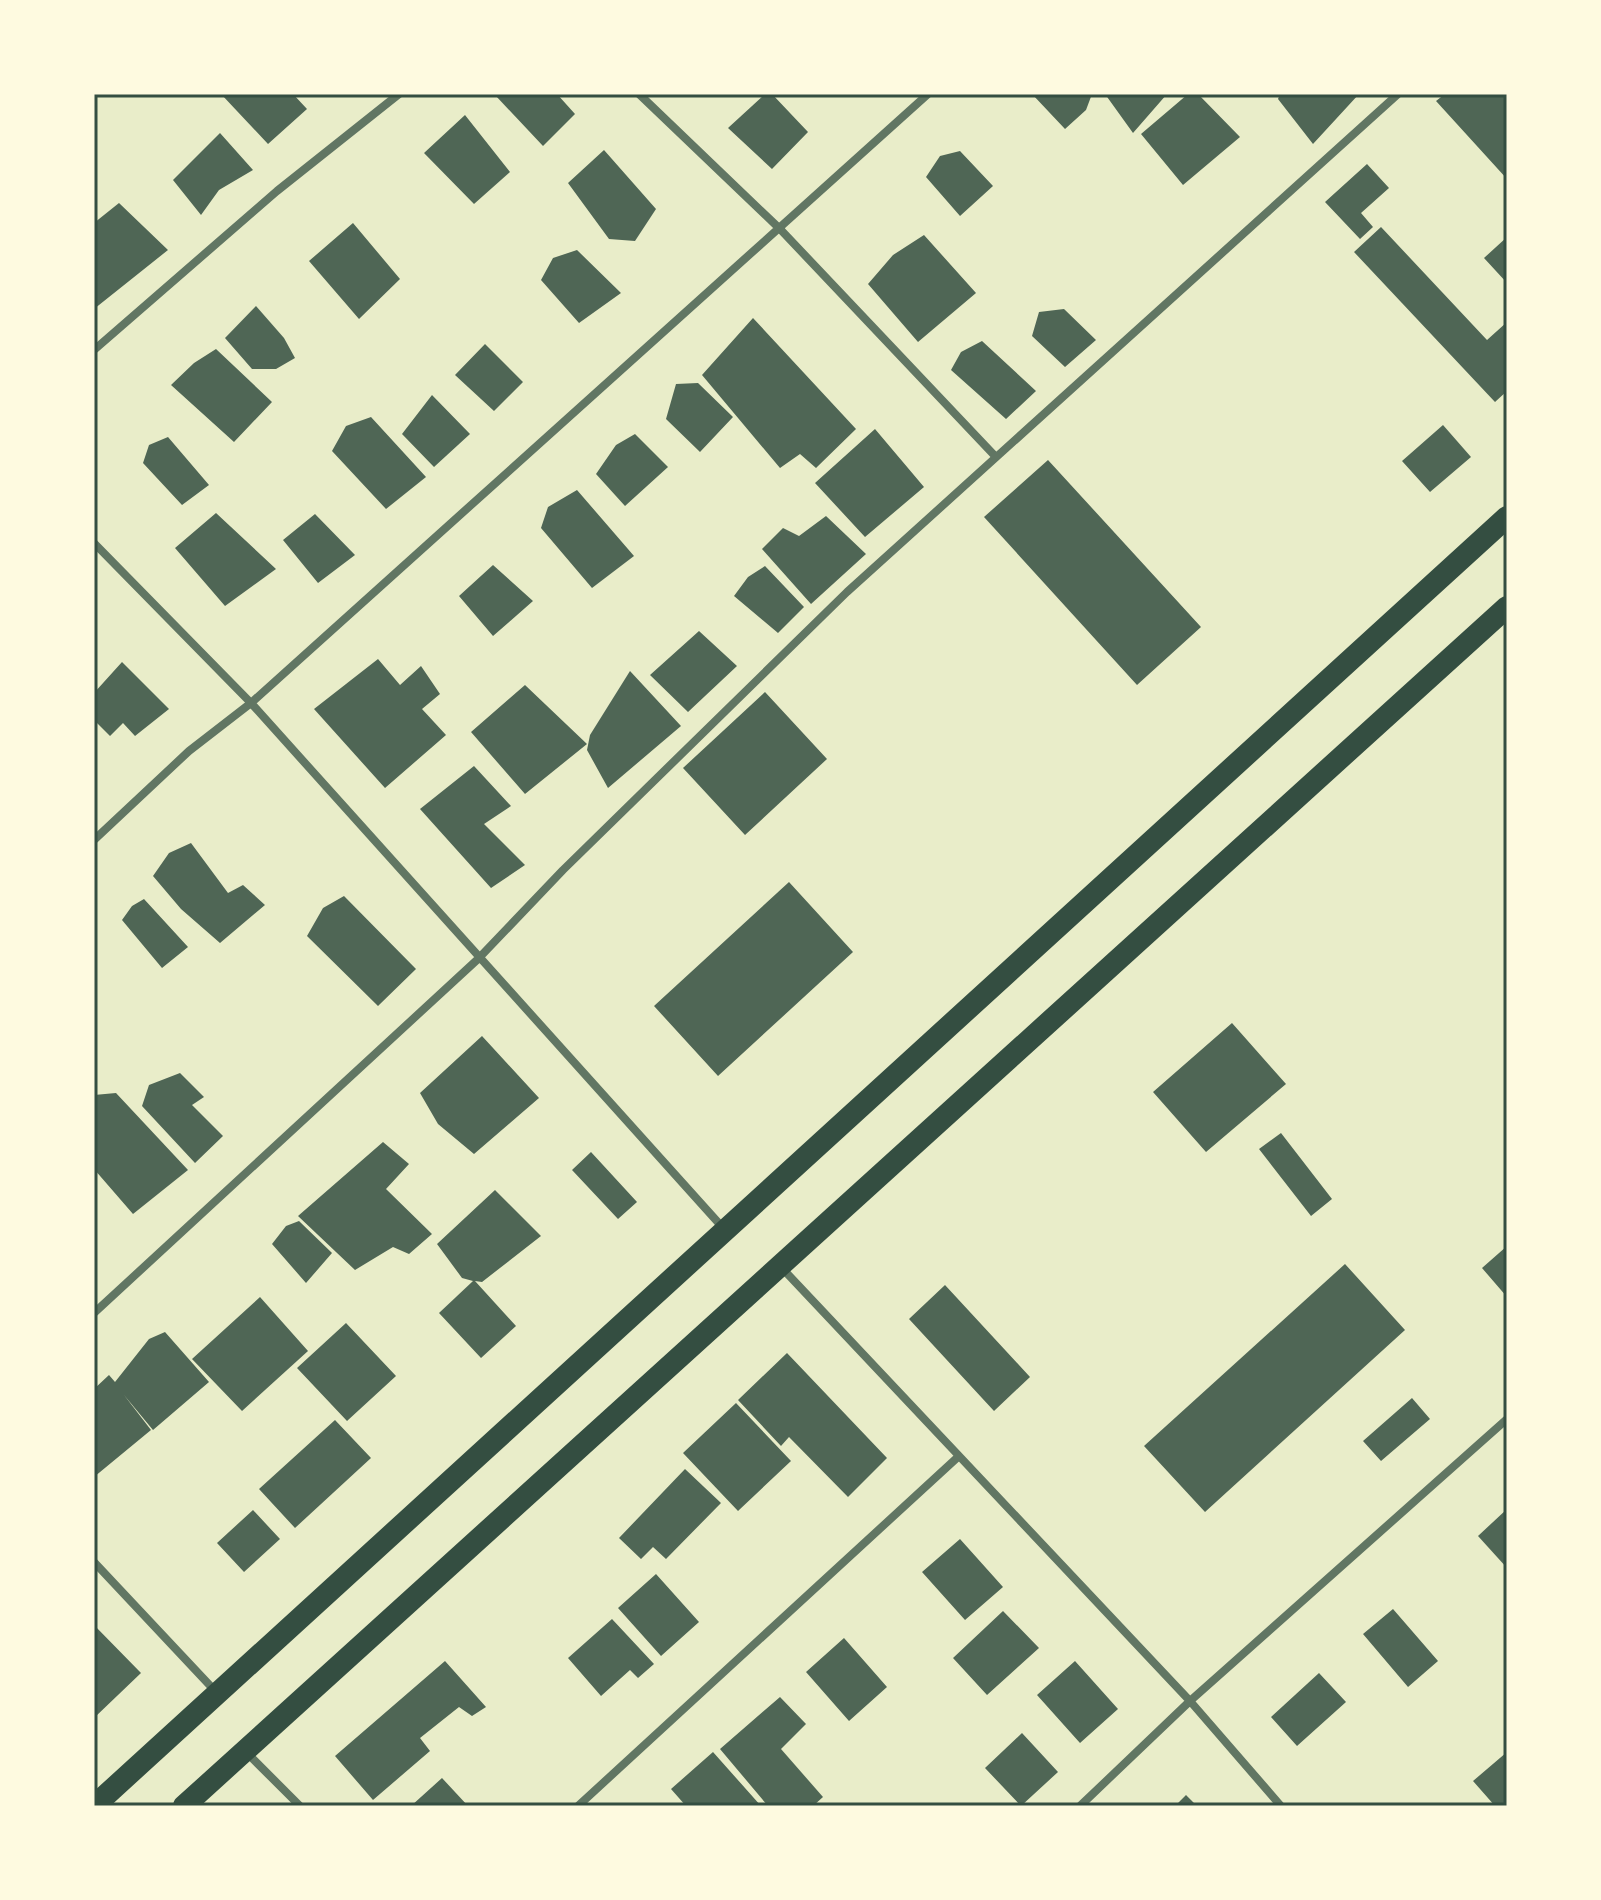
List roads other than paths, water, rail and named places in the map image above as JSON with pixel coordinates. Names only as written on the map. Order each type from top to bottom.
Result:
[{"type":"highway","points":[[94,1806],[1507,517]]},
{"type":"highway","points":[[184,1806],[1507,607]]},
{"type":"street","points":[[94,350],[277,191],[399,94]]},
{"type":"street","points":[[639,94],[780,229],[995,456]]},
{"type":"street","points":[[94,840],[189,751],[251,703],[928,94]]},
{"type":"street","points":[[94,1313],[478,959],[563,870],[847,592],[1398,94]]},
{"type":"street","points":[[94,543],[251,703],[725,1231]]},
{"type":"street","points":[[779,1266],[1190,1701],[1281,1806]]},
{"type":"street","points":[[1080,1806],[1190,1701],[1507,1419]]},
{"type":"street","points":[[578,1806],[959,1456]]},
{"type":"street","points":[[94,1562],[217,1694]]},
{"type":"street","points":[[244,1751],[300,1806]]}]
